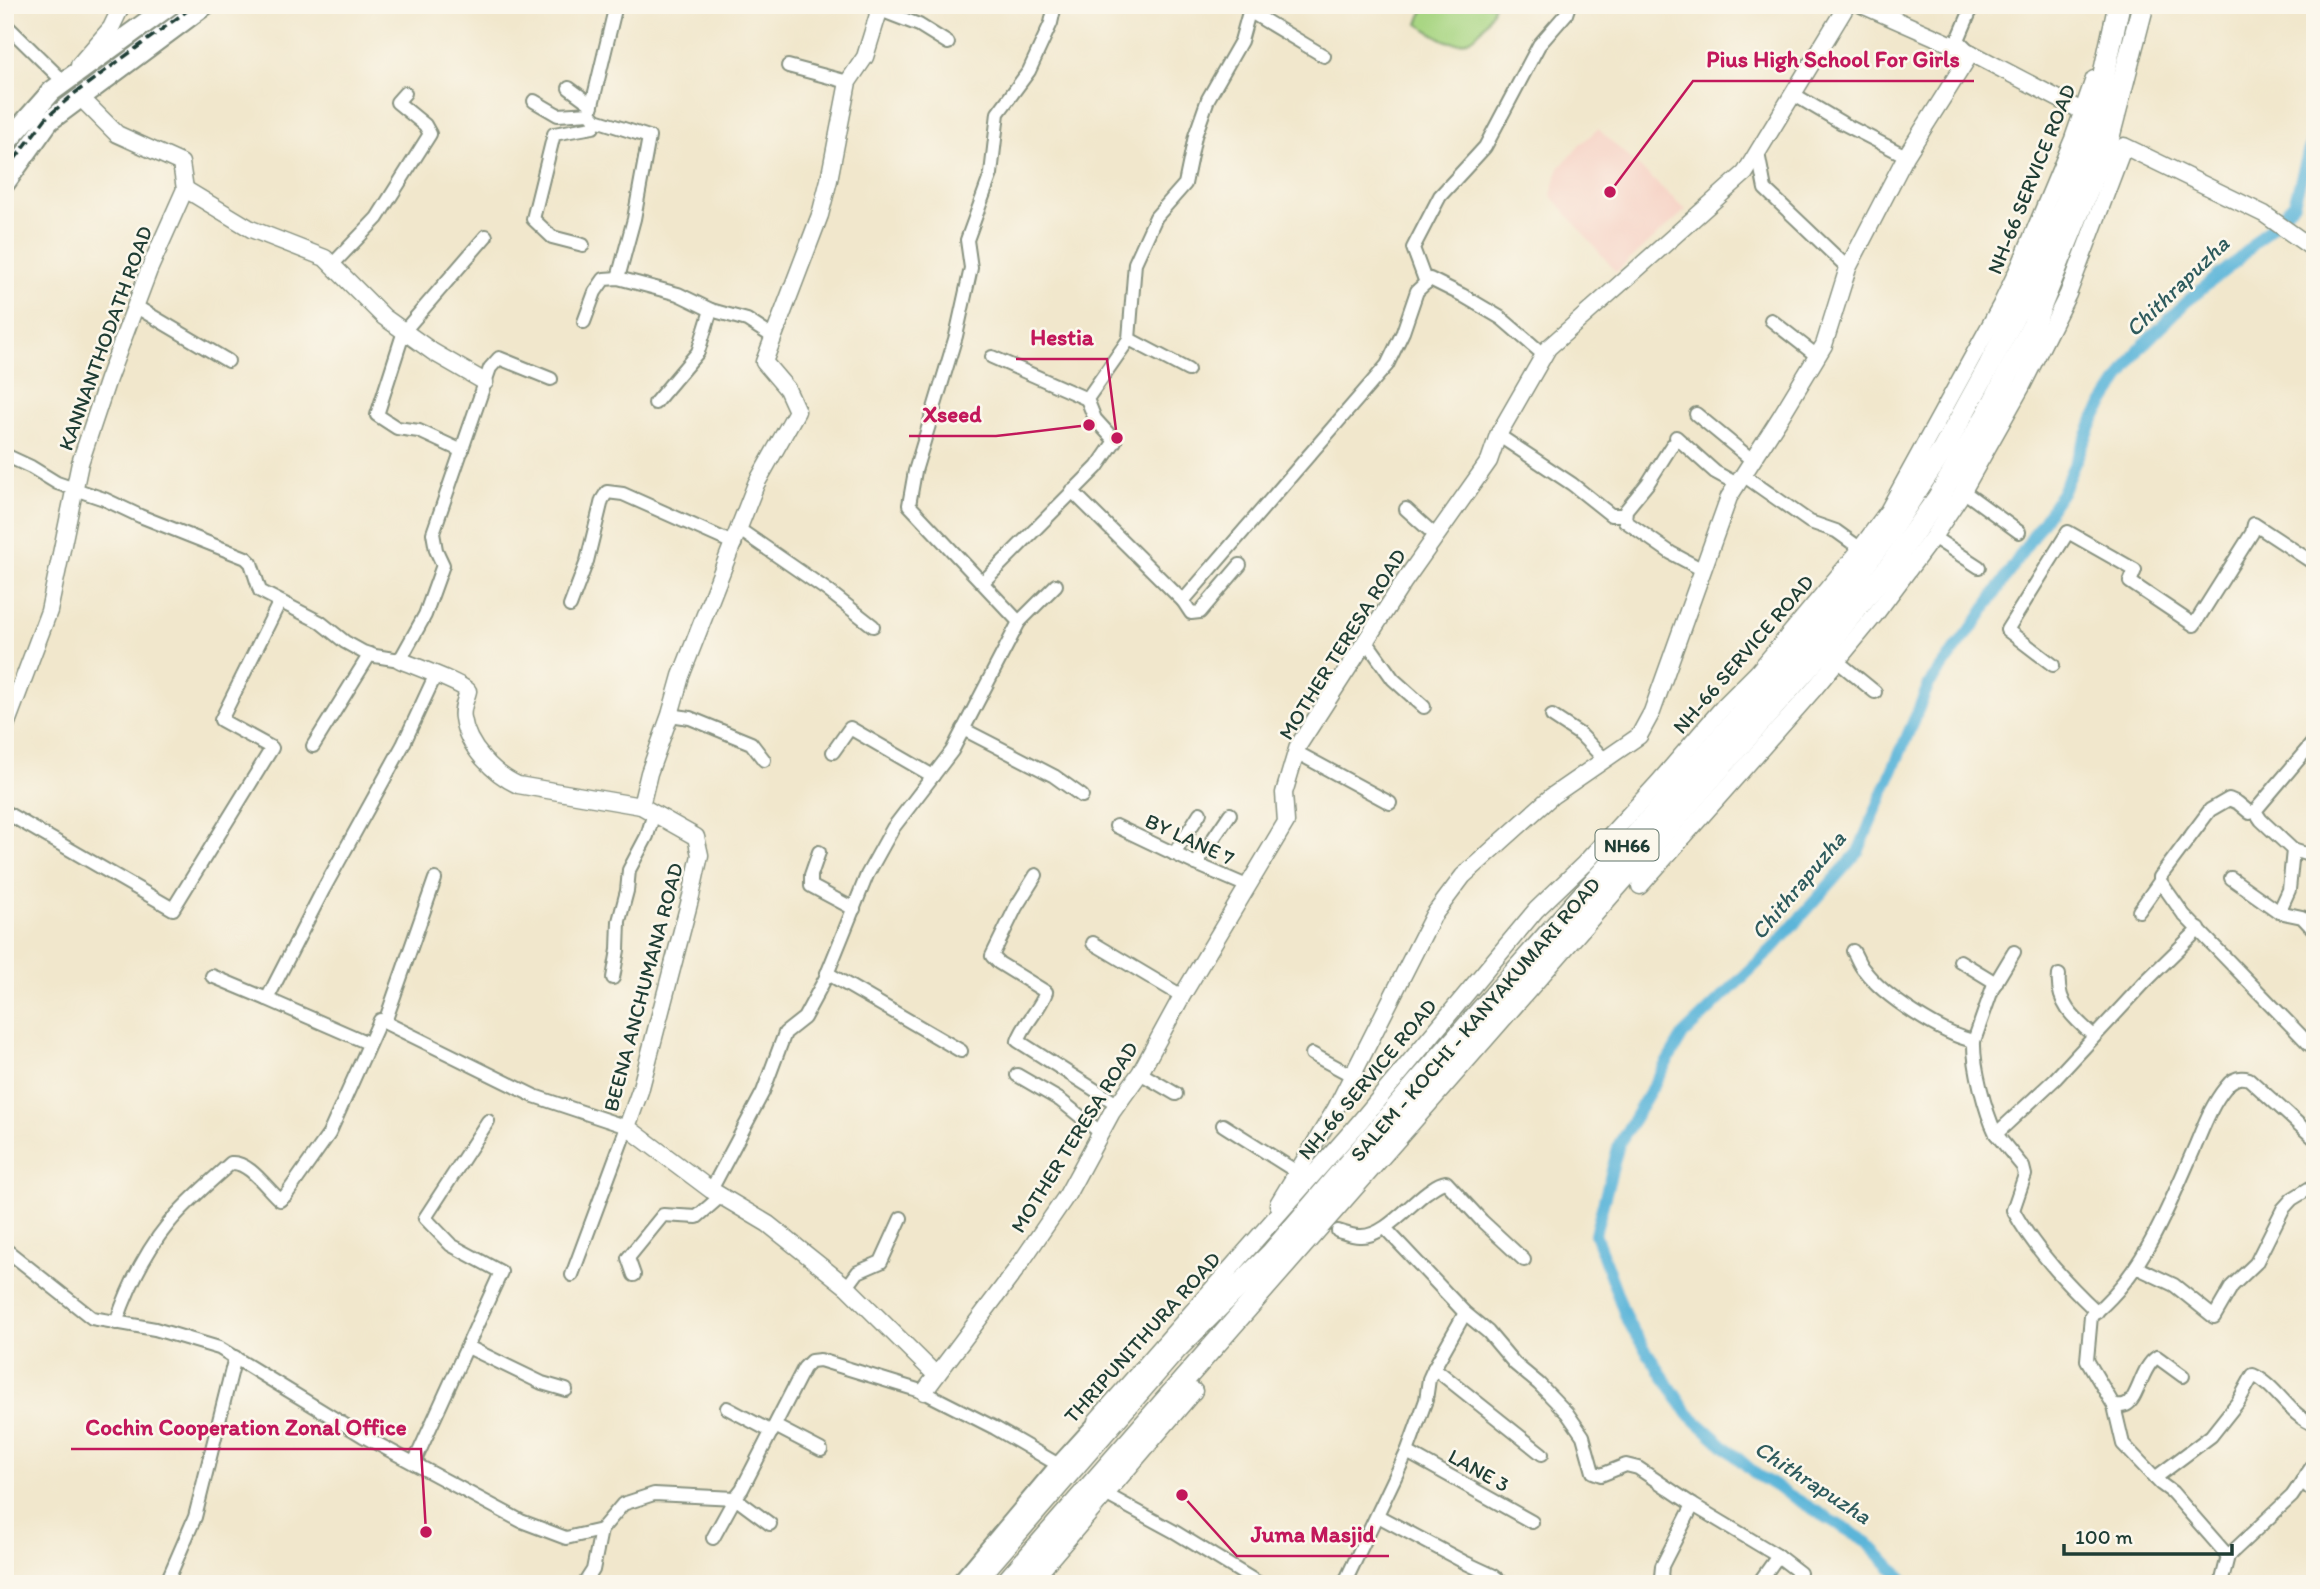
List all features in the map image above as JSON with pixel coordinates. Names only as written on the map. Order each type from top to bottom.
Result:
[{"type":"highway","name":"SALEM - KOCHI - KANYAKUMARI ROAD","points":[[1005,1584],[1188,1386],[1633,881],[1889,532],[1943,450],[1983,357],[2034,277],[2067,200],[2119,5]]},
{"type":"highway","name":"SALEM - KOCHI - KANYAKUMARI ROAD","points":[[972,1584],[1101,1424],[1271,1254],[1420,1080],[1753,716],[1825,648],[1889,567],[1938,498],[1989,411],[2033,325],[2108,141],[2143,5]]},
{"type":"main road","points":[[5,144],[33,110],[64,82],[170,5]]},
{"type":"main road","points":[[5,183],[50,121],[205,5]]},
{"type":"street","points":[[5,24],[64,82],[111,29],[122,5]]},
{"type":"street","points":[[583,245],[552,237],[533,219],[554,134],[593,127],[593,113],[616,5]]},
{"type":"street","points":[[1019,622],[909,505],[915,471],[959,322],[971,268],[967,240],[991,174],[998,113],[1029,71],[1051,23],[1055,5]]},
{"type":"street","points":[[1426,283],[1413,248],[1440,196],[1485,147],[1539,45],[1566,14],[1569,5]]},
{"type":"street","name":"MOTHER TERESA ROAD","points":[[924,1392],[1067,1195],[1117,1104],[1140,1073],[1182,996],[1286,821],[1284,793],[1296,752],[1366,641],[1489,461],[1498,435],[1548,348],[1745,173],[1847,5]]},
{"type":"street","points":[[1862,5],[1971,53],[2088,118]]},
{"type":"street","points":[[1971,53],[1958,40],[1973,5]]},
{"type":"street","name":"NH-66 SERVICE ROAD","points":[[2088,118],[2112,5]]},
{"type":"street","points":[[613,978],[619,921],[629,870],[647,836],[649,773],[681,676],[756,484],[797,411],[787,389],[764,362],[820,215],[848,82],[865,57],[881,8],[919,25],[948,43]]},
{"type":"street","points":[[1087,399],[1129,339],[1135,263],[1156,217],[1185,184],[1195,136],[1208,99],[1241,41],[1250,8],[1324,56]]},
{"type":"street","points":[[1258,1237],[1335,1110],[1433,916],[1464,876],[1552,796],[1639,736],[1652,712],[1729,497],[1824,345],[1848,268],[1906,156],[1971,53]]},
{"type":"street","points":[[788,66],[848,82]]},
{"type":"street","points":[[569,88],[593,113],[649,137],[634,219],[618,278]]},
{"type":"street","points":[[87,91],[117,134],[181,163],[185,189],[251,229],[325,258],[384,317],[433,352],[485,382]]},
{"type":"street","points":[[332,265],[377,218],[430,134],[425,125],[397,102],[405,93]]},
{"type":"street","points":[[1793,94],[1842,124],[1906,156]]},
{"type":"street","points":[[534,101],[558,115],[593,113]]},
{"type":"street","points":[[1633,881],[1752,761],[1837,661],[1933,537],[1963,491],[2022,386],[2068,294],[2124,146],[2264,214],[2315,250]]},
{"type":"street","points":[[1758,153],[1765,189],[1848,268]]},
{"type":"street","name":"KANNANTHODATH ROAD","points":[[5,728],[49,611],[80,463],[104,391],[135,306],[185,189]]},
{"type":"street","points":[[462,451],[419,431],[397,428],[377,415],[404,331],[486,236]]},
{"type":"street","points":[[584,322],[595,292],[604,279],[618,278],[678,294],[711,310],[747,320],[773,337]]},
{"type":"street","points":[[1183,601],[1387,365],[1417,291],[1430,279],[1491,312],[1544,355]]},
{"type":"street","points":[[135,306],[228,361]]},
{"type":"street","points":[[655,403],[698,352],[711,310]]},
{"type":"street","points":[[1771,320],[1817,356]]},
{"type":"street","points":[[1129,339],[1188,370]]},
{"type":"street","points":[[983,582],[1097,467],[1115,441],[1095,419],[1087,399],[992,357]]},
{"type":"street","name":"NH-66 SERVICE ROAD","points":[[1258,1237],[1357,1125],[1536,910],[1585,863],[1658,783],[1725,705],[1757,673],[1861,549],[1983,357]]},
{"type":"street","points":[[400,660],[425,615],[443,565],[436,550],[433,533],[490,368],[499,358],[551,379]]},
{"type":"street","points":[[1696,414],[1752,460]]},
{"type":"street","points":[[1498,435],[1572,484],[1611,515],[1625,515]]},
{"type":"street","points":[[1702,569],[1671,553],[1625,521],[1626,510],[1648,483],[1674,441],[1716,472],[1740,480],[1810,522],[1836,531],[1861,549]]},
{"type":"street","name":"BEENA ANCHUMANA ROAD","points":[[5,455],[57,483],[246,558],[251,564],[260,591],[315,620],[345,642],[370,654],[400,660],[463,685],[468,691],[462,717],[467,731],[484,761],[508,780],[518,785],[648,810],[695,837],[700,855],[640,1091],[627,1127],[716,1193],[768,1224],[847,1287],[936,1375]]},
{"type":"street","points":[[1072,491],[1191,612],[1200,612],[1240,565]]},
{"type":"street","points":[[1963,491],[2018,532]]},
{"type":"street","points":[[570,606],[587,561],[602,500],[607,492],[623,494],[737,537],[827,590],[873,626]]},
{"type":"street","points":[[1406,509],[1436,536]]},
{"type":"street","points":[[2053,665],[2007,630],[2068,532],[2135,570],[2130,582],[2194,625],[2255,524],[2315,564]]},
{"type":"street","points":[[1933,537],[1979,567]]},
{"type":"street","points":[[634,1275],[628,1258],[663,1215],[696,1217],[716,1193],[763,1092],[785,1033],[804,1018],[827,974],[867,875],[893,828],[952,751],[1019,622],[1056,585]]},
{"type":"street","points":[[5,812],[173,909],[272,748],[222,720],[279,603]]},
{"type":"street","points":[[1366,641],[1394,678],[1424,707]]},
{"type":"street","points":[[313,746],[370,654]]},
{"type":"street","points":[[1837,661],[1875,692]]},
{"type":"street","points":[[267,999],[403,745],[435,676]]},
{"type":"street","points":[[670,715],[690,718],[751,743],[764,760]]},
{"type":"street","points":[[1552,716],[1581,735],[1605,760]]},
{"type":"street","points":[[833,752],[850,728],[933,776]]},
{"type":"street","points":[[963,729],[1054,776],[1082,796]]},
{"type":"street","points":[[2139,911],[2160,881],[2160,877],[2210,810],[2228,799],[2250,813],[2255,811],[2315,740]]},
{"type":"street","points":[[1296,752],[1390,803]]},
{"type":"street","points":[[2255,811],[2293,850],[2315,857]]},
{"type":"street","points":[[1174,854],[1200,813]]},
{"type":"street","points":[[1196,864],[1230,814]]},
{"type":"street","name":"BY LANE 7","points":[[1116,826],[1247,886]]},
{"type":"street","points":[[2279,912],[2289,890],[2293,850]]},
{"type":"street","points":[[819,852],[811,875],[811,886],[853,909]]},
{"type":"street","points":[[1037,875],[1016,907],[992,956],[1046,992],[1018,1041],[1117,1104]]},
{"type":"street","points":[[2231,878],[2279,912],[2302,916],[2315,931]]},
{"type":"street","points":[[385,1022],[435,879]]},
{"type":"street","points":[[2160,881],[2184,915],[2310,1045],[2315,1040]]},
{"type":"street","points":[[1996,1134],[2055,1079],[2199,929]]},
{"type":"street","points":[[1093,943],[1182,996]]},
{"type":"street","points":[[1853,951],[1864,971],[1889,995],[1942,1030],[1974,1041]]},
{"type":"street","points":[[2014,952],[1987,999],[1973,1052],[1986,1107],[1996,1134],[2023,1167],[2025,1175],[2014,1210],[2022,1225],[2072,1289],[2097,1312]]},
{"type":"street","points":[[1960,961],[1996,983]]},
{"type":"street","points":[[827,974],[961,1051]]},
{"type":"street","points":[[2059,975],[2058,988],[2069,1014],[2094,1036]]},
{"type":"street","points":[[212,976],[368,1043]]},
{"type":"street","points":[[116,1322],[128,1292],[156,1240],[170,1221],[231,1163],[239,1163],[247,1168],[280,1200],[286,1195],[329,1135],[380,1020],[534,1096],[627,1127],[572,1275]]},
{"type":"street","points":[[1312,1054],[1353,1076]]},
{"type":"street","points":[[1140,1073],[1176,1094]]},
{"type":"street","points":[[1017,1075],[1060,1100],[1101,1133]]},
{"type":"street","points":[[2228,1556],[2172,1492],[2123,1444],[2114,1406],[2087,1360],[2091,1316],[2120,1288],[2136,1267],[2171,1201],[2214,1106],[2226,1087],[2235,1079],[2249,1079],[2315,1139]]},
{"type":"street","points":[[414,1463],[501,1272],[451,1245],[425,1218],[488,1121]]},
{"type":"street","points":[[1223,1125],[1297,1172]]},
{"type":"street","points":[[1338,1231],[1360,1236],[1372,1235],[1385,1228],[1441,1182],[1446,1182],[1524,1261]]},
{"type":"street","points":[[2136,1267],[2174,1286],[2214,1317],[2232,1286],[2256,1263],[2283,1209],[2292,1199],[2315,1185]]},
{"type":"street","points":[[847,1287],[858,1272],[881,1262],[901,1218]]},
{"type":"street","points":[[1385,1228],[1575,1423],[1590,1455],[1593,1472],[1601,1475],[1632,1465],[1778,1556],[1800,1573]]},
{"type":"street","name":"THRIPUNITHURA ROAD","points":[[956,1584],[1057,1464],[1101,1424],[1258,1237]]},
{"type":"street","points":[[5,1248],[92,1318],[155,1329],[219,1348],[363,1436],[521,1521],[566,1538],[601,1530]]},
{"type":"street","points":[[1345,1584],[1407,1452],[1426,1400],[1429,1378],[1465,1313]]},
{"type":"street","points":[[468,1348],[542,1383],[566,1390]]},
{"type":"street","points":[[166,1584],[195,1517],[235,1357]]},
{"type":"street","points":[[2114,1406],[2126,1405],[2133,1399],[2143,1373],[2157,1357],[2183,1376]]},
{"type":"street","points":[[713,1538],[774,1429],[804,1368],[811,1362],[820,1360],[924,1392],[995,1428],[1057,1464]]},
{"type":"street","points":[[1434,1368],[1542,1454]]},
{"type":"street","points":[[2155,1478],[2211,1436],[2238,1402],[2253,1375],[2264,1380],[2297,1416],[2315,1425]]},
{"type":"street","points":[[1029,1584],[1107,1495],[1188,1386]]},
{"type":"street","points":[[727,1408],[821,1450]]},
{"type":"street","name":"LANE 3","points":[[1407,1452],[1532,1522]]},
{"type":"street","points":[[2221,1584],[2228,1556],[2292,1496],[2315,1462]]},
{"type":"street","points":[[2302,1481],[2315,1493]]},
{"type":"street","points":[[584,1584],[593,1570],[601,1530],[623,1504],[654,1494],[735,1499],[770,1524]]},
{"type":"street","points":[[1107,1495],[1175,1532],[1241,1579],[1259,1584]]},
{"type":"street","points":[[1666,1584],[1661,1577],[1662,1566],[1693,1505]]},
{"type":"street","points":[[1378,1516],[1494,1576],[1504,1584]]},
{"type":"street","points":[[1758,1584],[1778,1556]]},
{"type":"shaded area","points":[[1598,129],[1686,210],[1616,272],[1551,195],[1559,168]]},
{"type":"green space","points":[[1425,5],[1494,5],[1483,28],[1477,34],[1464,42],[1456,43],[1440,38],[1418,24]]},
{"type":"waterway","name":"Chithrapuzha","points":[[1907,1584],[1867,1542],[1757,1475],[1688,1414],[1628,1323],[1595,1234],[1619,1144],[1683,1035],[1775,946],[1858,852],[1929,684],[1977,621],[2062,492],[2095,417],[2139,349],[2186,302],[2239,259],[2294,203],[2315,128]]},
{"type":"railway","points":[[5,172],[46,118],[75,93],[195,5]]},
{"type":"place","name":"Pius High School For Girls","points":[[1610,192]]},
{"type":"place","name":"Xseed","points":[[1089,425]]},
{"type":"place","name":"Hestia","points":[[1117,438]]},
{"type":"place","name":"Juma Masjid","points":[[1182,1495]]},
{"type":"place","name":"Cochin Cooperation Zonal Office","points":[[426,1532]]}]
